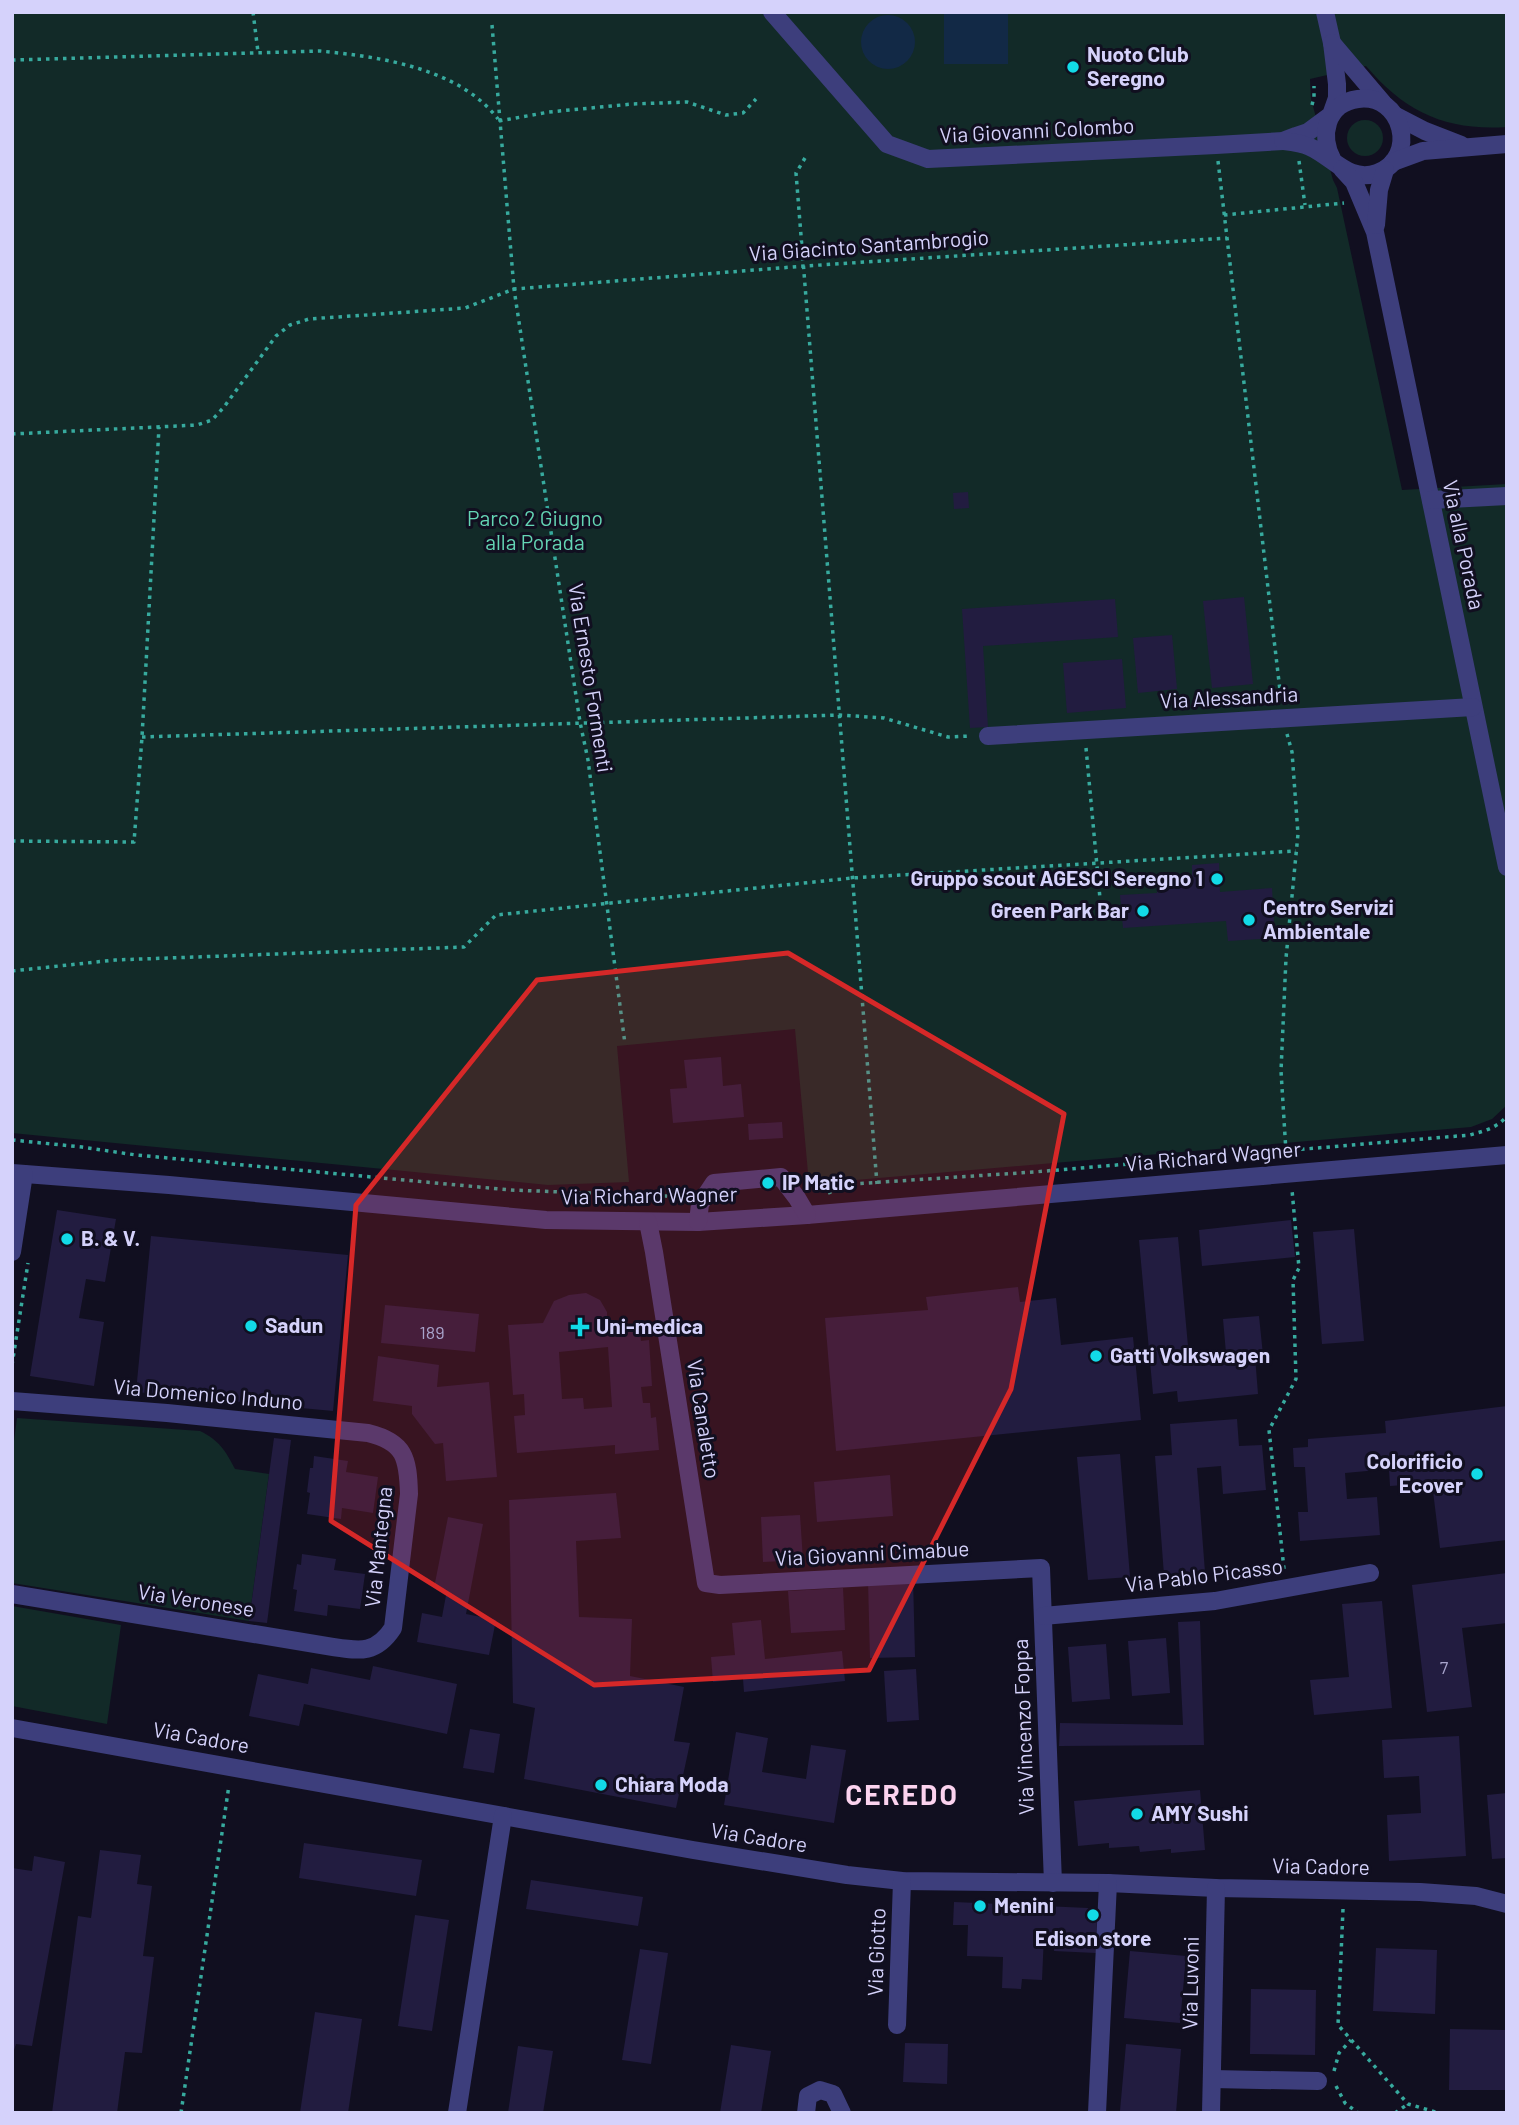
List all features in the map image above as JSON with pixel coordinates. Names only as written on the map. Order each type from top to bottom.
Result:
[{"type":"street","name":"Via Giovanni Colombo","points":[[772,12],[887,144],[928,159],[1283,141],[1309,146],[1338,165]]},
{"type":"street","points":[[1325,12],[1337,84],[1337,98],[1326,126],[1325,138],[1327,150],[1338,165],[1364,176],[1423,151],[1507,144]]},
{"type":"street","points":[[1332,43],[1401,124],[1402,144],[1389,166]]},
{"type":"street","points":[[1331,115],[1347,102],[1356,99],[1374,100],[1425,131],[1464,147]]},
{"type":"street","name":"Via Giovanni Colombo","points":[[1283,141],[1308,132],[1331,115]]},
{"type":"street","name":"Via alla Porada","points":[[1338,165],[1354,182],[1375,232],[1507,867]]},
{"type":"street","name":"Via alla Porada","points":[[1375,232],[1379,190],[1389,166]]},
{"type":"street","points":[[1431,500],[1507,496]]},
{"type":"street","name":"Via Alessandria","points":[[988,736],[1473,707]]},
{"type":"street","name":"Via Richard Wagner","points":[[18,1174],[169,1185],[546,1220],[698,1222],[1503,1153]]},
{"type":"street","points":[[18,1174],[21,1253]]},
{"type":"street","points":[[698,1222],[700,1204],[714,1183],[781,1177],[807,1214]]},
{"type":"street","name":"Via Canaletto","points":[[648,1222],[706,1583]]},
{"type":"street","name":"Via Domenico Induno","points":[[12,1401],[368,1433],[384,1437],[397,1445]]},
{"type":"street","name":"Via Mantegna","points":[[373,1648],[385,1640],[393,1628],[410,1494],[409,1472],[405,1457],[397,1445]]},
{"type":"street","name":"Via Giovanni Cimabue","points":[[706,1583],[720,1585],[1041,1568]]},
{"type":"street","name":"Via Vincenzo Foppa","points":[[1041,1568],[1053,1883]]},
{"type":"street","name":"Via Pablo Picasso","points":[[1043,1616],[1215,1601],[1370,1573]]},
{"type":"street","name":"Via Veronese","points":[[12,1594],[332,1647],[360,1650],[373,1648]]},
{"type":"street","name":"Via Cadore","points":[[12,1728],[846,1875],[902,1881],[1420,1892],[1476,1896],[1507,1904]]},
{"type":"street","points":[[457,2113],[503,1816]]},
{"type":"street","name":"Via Giotto","points":[[897,2025],[902,1881]]},
{"type":"street","points":[[1097,2113],[1108,1884]]},
{"type":"street","name":"Via Luvoni","points":[[1211,2113],[1216,1888]]},
{"type":"street","points":[[1212,2078],[1318,2081]]},
{"type":"street","points":[[806,2113],[808,2096],[820,2090],[833,2094],[842,2113]]},
{"type":"path","points":[[253,12],[258,52]]},
{"type":"path","name":"Via Ernesto Formenti","points":[[492,25],[514,289],[588,760],[625,1044]]},
{"type":"path","points":[[12,60],[320,51],[371,56],[402,63],[453,83],[488,106],[499,121],[549,112],[632,103],[687,102],[726,115],[743,113],[755,99]]},
{"type":"path","points":[[1311,109],[1314,86]]},
{"type":"path","points":[[1216,145],[1224,215],[1349,202]]},
{"type":"path","points":[[1298,156],[1305,206]]},
{"type":"path","points":[[805,158],[796,173],[877,1184]]},
{"type":"path","name":"Via Giacinto Santambrogio","points":[[12,434],[197,425],[212,419],[224,407],[276,336],[290,325],[309,319],[465,308],[514,289],[805,266],[1227,238],[1224,215]]},
{"type":"path","points":[[12,841],[134,842],[159,427]]},
{"type":"path","points":[[142,737],[840,715],[884,718],[948,737],[988,736]]},
{"type":"path","points":[[1088,730],[1086,752],[1102,920]]},
{"type":"path","points":[[12,971],[116,960],[464,947],[496,915],[852,878],[1296,851]]},
{"type":"path","points":[[1286,1588],[1269,1430],[1296,1379],[1293,1280],[1299,1268],[1291,1173]]},
{"type":"path","points":[[12,1364],[21,1253]]},
{"type":"path","points":[[181,2113],[230,1783]]},
{"type":"path","points":[[1343,1906],[1338,2025],[1408,2104],[1439,2113]]},
{"type":"path","points":[[1350,2039],[1339,2053],[1334,2070],[1336,2087],[1345,2103],[1359,2113]]},
{"type":"path","points":[[1395,2113],[1408,2104]]},
{"type":"highlighted area","points":[[788,953],[1064,1114],[1011,1389],[869,1670],[594,1685],[331,1521],[356,1205],[537,980]]},
{"type":"green space","name":"Parco 2 Giugno alla Porada","points":[[12,12],[1507,12],[1507,127],[1465,126],[1428,115],[1396,96],[1366,66],[1310,79],[1311,99],[1337,188],[1402,490],[1507,484],[1507,1105],[1492,1119],[1471,1127],[809,1184],[795,1029],[617,1046],[629,1182],[548,1185],[12,1133]]},
{"type":"green space","points":[[1365,120],[1378,125],[1383,138],[1378,151],[1365,156],[1352,151],[1347,138],[1352,125]]},
{"type":"green space","points":[[17,1418],[200,1431],[221,1447],[235,1469],[269,1474],[249,1621],[12,1583],[12,1456]]},
{"type":"green space","points":[[12,1606],[121,1625],[107,1724],[12,1706]]},
{"type":"water","points":[[944,12],[1008,12],[1008,64],[944,64]]},
{"type":"water","points":[[888,15],[907,23],[915,42],[907,61],[888,69],[869,61],[861,42],[869,23]]},
{"type":"building","points":[[968,492],[969,508],[954,509],[953,493]]},
{"type":"building","points":[[1244,597],[1253,684],[1212,688],[1203,601]]},
{"type":"building","points":[[1115,599],[1118,637],[983,646],[988,727],[970,728],[962,609]]},
{"type":"building","points":[[1172,635],[1177,689],[1138,693],[1133,638]]},
{"type":"building","points":[[1122,659],[1126,708],[1067,713],[1063,663]]},
{"type":"building","points":[[1219,863],[1220,892],[1272,888],[1275,938],[1228,941],[1226,921],[1123,928],[1120,895],[1157,893],[1156,878],[1192,875],[1192,865]]},
{"type":"building","points":[[721,1057],[723,1086],[741,1084],[744,1117],[673,1123],[670,1089],[687,1088],[684,1060]]},
{"type":"building","points":[[782,1122],[783,1138],[749,1140],[748,1124]]},
{"type":"building","points":[[57,1210],[116,1219],[105,1282],[86,1279],[79,1318],[104,1322],[94,1386],[30,1376]]},
{"type":"building","points":[[1291,1220],[1295,1257],[1202,1266],[1199,1230]]},
{"type":"building","points":[[1354,1229],[1364,1341],[1322,1344],[1313,1232]]},
{"type":"building","points":[[151,1236],[348,1255],[333,1411],[136,1392]]},
{"type":"building","points":[[1178,1237],[1189,1357],[1226,1353],[1223,1319],[1259,1316],[1263,1355],[1255,1356],[1258,1394],[1178,1402],[1177,1391],[1153,1394],[1139,1240]]},
{"type":"building","points":[[1018,1287],[1020,1302],[1056,1298],[1061,1345],[1133,1337],[1141,1420],[836,1451],[825,1318],[928,1310],[926,1297]]},
{"type":"building","points":[[586,1293],[600,1300],[607,1312],[607,1334],[640,1331],[641,1341],[649,1340],[652,1386],[641,1387],[643,1403],[650,1403],[651,1418],[656,1417],[659,1450],[615,1454],[615,1445],[517,1453],[514,1416],[525,1415],[524,1394],[513,1395],[508,1325],[543,1323],[554,1301],[569,1295]],"holes":[[[608,1347],[612,1407],[584,1409],[583,1398],[562,1399],[559,1352]]]},
{"type":"building","points":[[385,1305],[479,1314],[475,1352],[381,1343]]},
{"type":"building","points":[[378,1356],[439,1365],[437,1387],[489,1382],[497,1477],[446,1481],[443,1443],[435,1444],[412,1414],[412,1406],[373,1401]]},
{"type":"building","points":[[1507,1406],[1507,1540],[1440,1548],[1432,1483],[1390,1486],[1389,1469],[1345,1473],[1347,1499],[1377,1497],[1380,1535],[1300,1541],[1298,1512],[1308,1512],[1305,1467],[1294,1467],[1293,1448],[1308,1447],[1308,1439],[1386,1433],[1385,1421]]},
{"type":"building","points":[[1237,1419],[1239,1446],[1262,1445],[1266,1490],[1223,1494],[1221,1466],[1197,1468],[1205,1572],[1164,1575],[1155,1456],[1172,1455],[1170,1424]]},
{"type":"building","points":[[274,1438],[291,1440],[267,1623],[249,1621]]},
{"type":"building","points":[[1120,1454],[1130,1577],[1088,1580],[1077,1457]]},
{"type":"building","points":[[314,1456],[348,1461],[346,1472],[378,1477],[373,1513],[342,1508],[341,1519],[307,1514],[310,1493],[307,1492]]},
{"type":"building","points":[[890,1475],[893,1516],[817,1522],[814,1482]]},
{"type":"building","points":[[616,1493],[621,1538],[576,1541],[579,1617],[632,1619],[630,1676],[684,1687],[674,1741],[690,1743],[676,1808],[524,1779],[535,1708],[513,1703],[509,1500]]},
{"type":"building","points":[[800,1515],[803,1560],[763,1562],[761,1517]]},
{"type":"building","points":[[448,1517],[483,1524],[466,1614],[496,1620],[489,1655],[417,1642],[422,1613],[442,1617],[447,1590],[434,1588]]},
{"type":"building","points":[[302,1554],[336,1559],[334,1570],[365,1574],[360,1609],[328,1605],[327,1616],[294,1611],[297,1590],[293,1589],[297,1564],[301,1565]]},
{"type":"building","points":[[1507,1573],[1507,1623],[1462,1628],[1472,1707],[1427,1712],[1412,1585]]},
{"type":"building","points":[[913,1578],[915,1657],[870,1658],[868,1580]]},
{"type":"building","points":[[843,1588],[845,1630],[791,1633],[788,1591]]},
{"type":"building","points":[[1382,1601],[1392,1708],[1314,1715],[1310,1680],[1349,1677],[1342,1604]]},
{"type":"building","points":[[761,1620],[765,1659],[842,1651],[845,1681],[744,1692],[743,1679],[713,1682],[711,1657],[735,1655],[732,1623]]},
{"type":"building","points":[[1200,1621],[1204,1745],[1059,1746],[1060,1723],[1183,1725],[1178,1622]]},
{"type":"building","points":[[1166,1638],[1170,1693],[1132,1696],[1128,1641]]},
{"type":"building","points":[[1106,1644],[1110,1699],[1072,1702],[1068,1647]]},
{"type":"building","points":[[373,1666],[457,1684],[447,1734],[304,1704],[299,1726],[249,1716],[258,1674],[308,1684],[311,1668],[370,1680]]},
{"type":"building","points":[[916,1669],[919,1720],[887,1722],[884,1671]]},
{"type":"building","points":[[470,1729],[500,1734],[494,1773],[463,1768]]},
{"type":"building","points":[[736,1732],[768,1738],[762,1772],[806,1779],[811,1745],[846,1750],[834,1823],[724,1805]]},
{"type":"building","points":[[1459,1736],[1466,1856],[1389,1861],[1387,1815],[1421,1813],[1419,1776],[1384,1778],[1382,1740]]},
{"type":"building","points":[[1200,1790],[1205,1850],[1171,1853],[1171,1849],[1140,1852],[1139,1846],[1109,1848],[1109,1843],[1078,1846],[1074,1801]]},
{"type":"building","points":[[1507,1793],[1507,1858],[1492,1859],[1487,1795]]},
{"type":"building","points":[[304,1843],[422,1860],[416,1896],[299,1878]]},
{"type":"building","points":[[100,1850],[141,1855],[137,1884],[152,1886],[143,1956],[154,1957],[142,2053],[125,2052],[117,2113],[52,2113],[78,1916],[91,1918]]},
{"type":"building","points":[[34,1856],[65,1862],[32,2046],[16,2044],[12,2056],[12,1868],[32,1871]]},
{"type":"building","points":[[531,1880],[643,1897],[638,1926],[526,1909]]},
{"type":"building","points":[[954,1902],[1088,1908],[1097,1918],[1096,1953],[1054,1951],[1056,1935],[1044,1935],[1042,1980],[1022,1979],[1021,1989],[1002,1988],[1003,1957],[967,1956],[968,1925],[953,1925]]},
{"type":"building","points":[[415,1915],[449,1920],[432,2031],[398,2026]]},
{"type":"building","points":[[1376,1948],[1437,1950],[1435,2014],[1373,2011]]},
{"type":"building","points":[[640,1949],[668,1953],[651,2064],[622,2060]]},
{"type":"building","points":[[1130,1951],[1186,1956],[1180,2023],[1124,2018]]},
{"type":"building","points":[[1251,1989],[1316,1990],[1315,2055],[1250,2054]]},
{"type":"building","points":[[315,2012],[362,2019],[348,2113],[300,2113]]},
{"type":"building","points":[[1450,2029],[1507,2030],[1507,2090],[1449,2090]]},
{"type":"building","points":[[905,2043],[948,2044],[947,2084],[903,2082]]},
{"type":"building","points":[[1126,2044],[1181,2049],[1176,2113],[1120,2111]]},
{"type":"building","points":[[731,2045],[771,2051],[761,2113],[720,2113]]},
{"type":"building","points":[[518,2046],[553,2051],[543,2113],[508,2113]]},
{"type":"place","name":"Nuoto Club Seregno","points":[[1073,67]]},
{"type":"place","name":"Gruppo scout AGESCI Seregno 1","points":[[1217,879]]},
{"type":"place","name":"Green Park Bar","points":[[1143,911]]},
{"type":"place","name":"Centro Servizi Ambientale","points":[[1249,920]]},
{"type":"place","name":"IP Matic","points":[[768,1183]]},
{"type":"place","name":"B. & V.","points":[[67,1239]]},
{"type":"place","name":"Sadun","points":[[251,1326]]},
{"type":"place","name":"Uni-medica","points":[[580,1327]]},
{"type":"place","name":"Gatti Volkswagen","points":[[1096,1356]]},
{"type":"place","name":"Colorificio Ecover","points":[[1477,1474]]},
{"type":"place","name":"Chiara Moda","points":[[601,1785]]},
{"type":"place","name":"AMY Sushi","points":[[1137,1814]]},
{"type":"place","name":"Menini","points":[[980,1906]]},
{"type":"place","name":"Edison store","points":[[1093,1915]]},
{"type":"district","name":"CEREDO","points":[[902,1795]]}]
